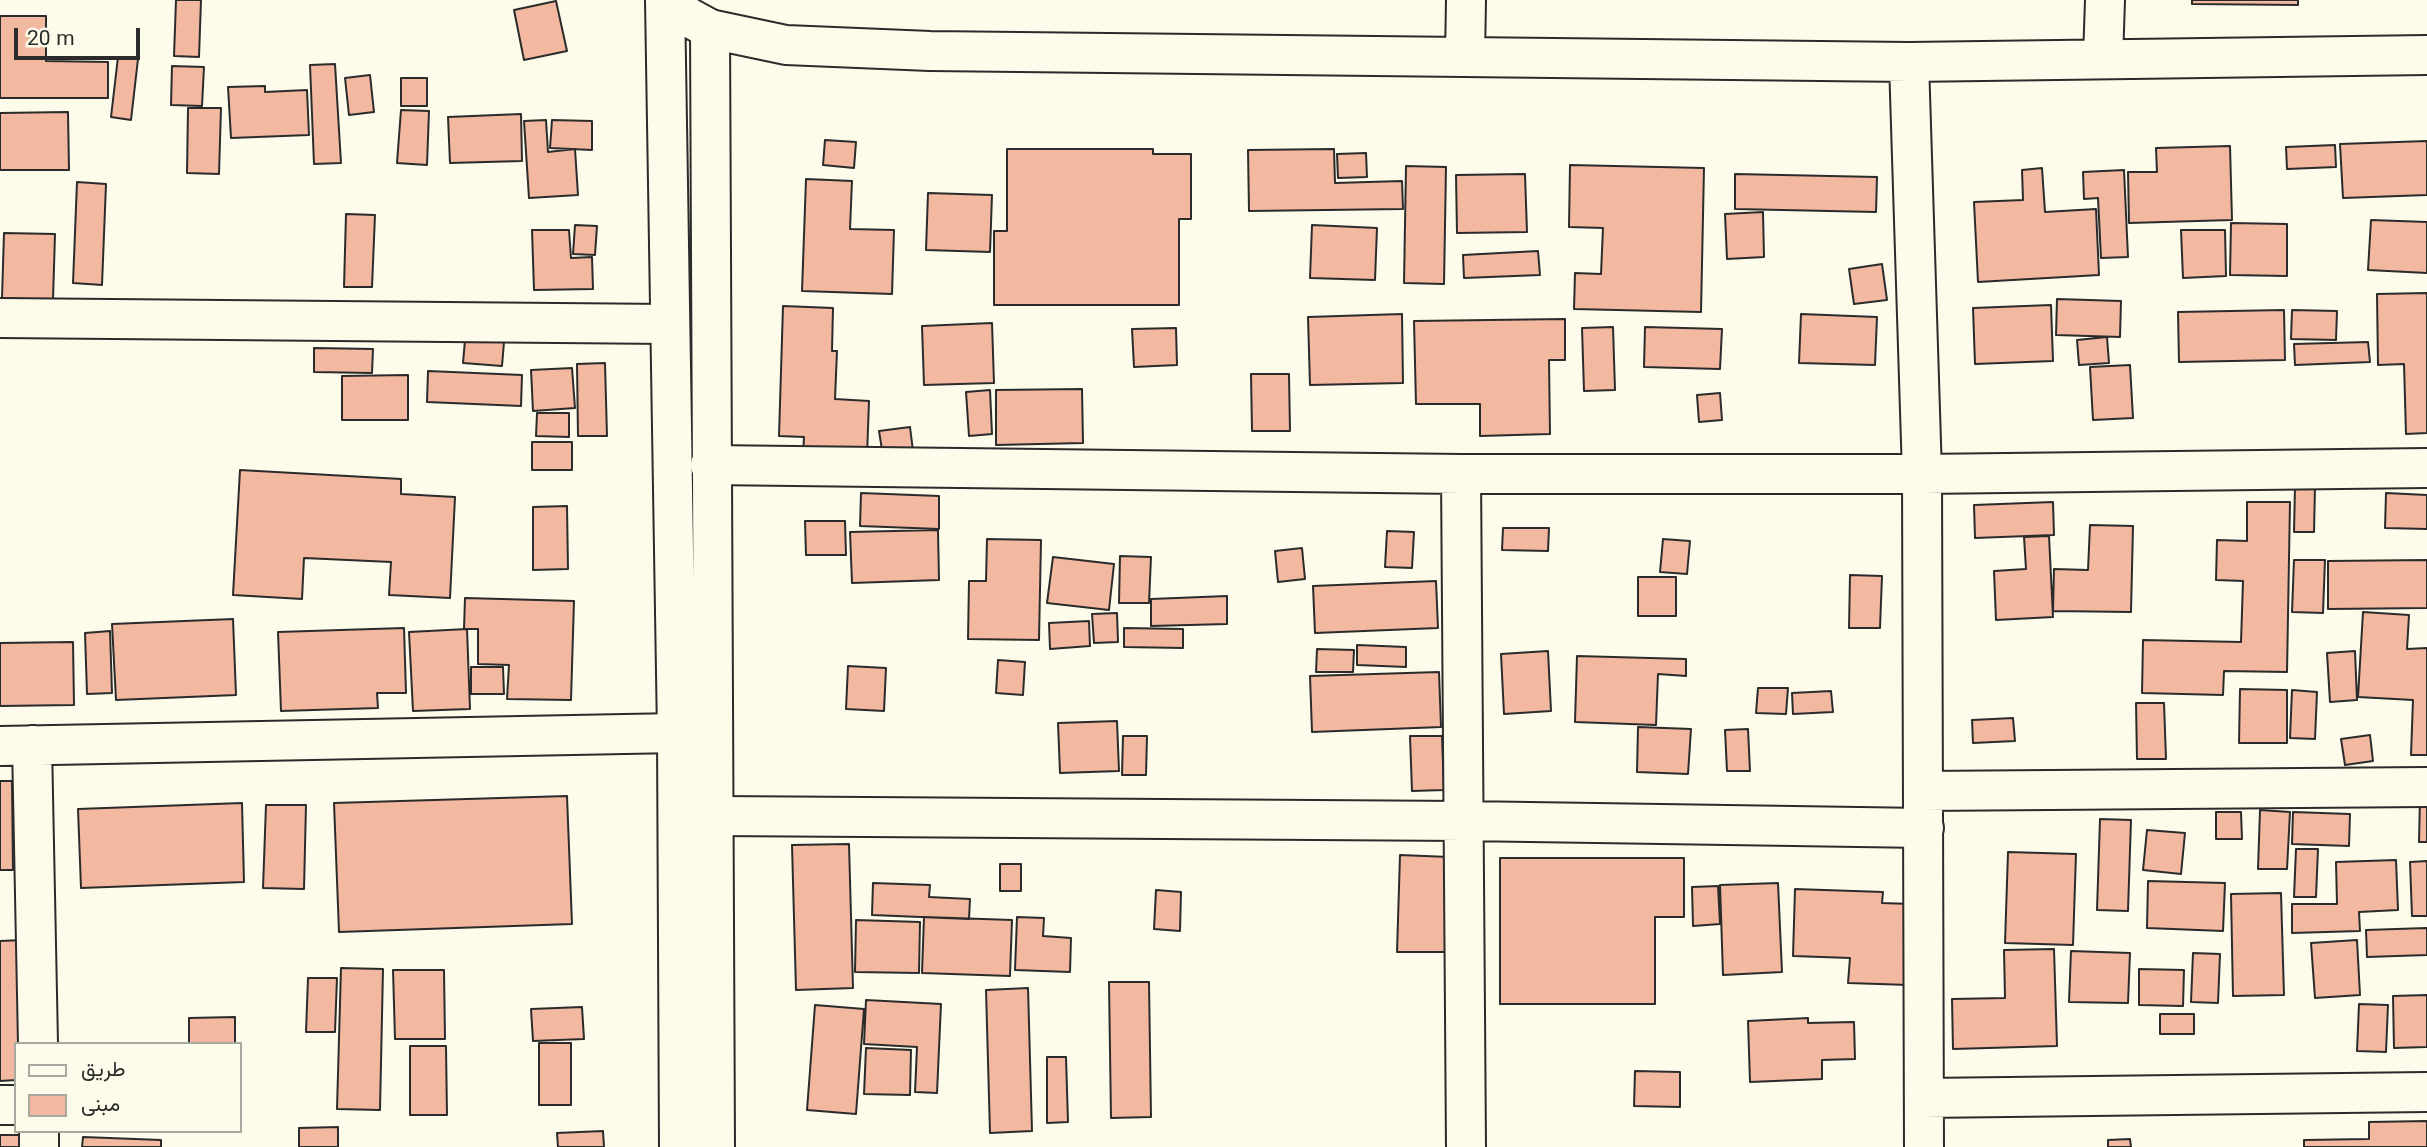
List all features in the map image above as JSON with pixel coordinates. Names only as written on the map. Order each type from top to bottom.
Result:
[{"type":"street","points":[[667,0],[688,17],[710,29],[786,45],[832,48],[1909,62],[2427,55]]},
{"type":"street","points":[[667,0],[669,324],[677,733],[679,1147]]},
{"type":"street","points":[[1465,57],[1466,0]]},
{"type":"street","points":[[2102,59],[2105,0]]},
{"type":"street","points":[[710,29],[710,465],[716,816],[715,1147]]},
{"type":"street","points":[[1909,62],[1922,474],[1924,1147]]},
{"type":"street","points":[[0,318],[669,324]]},
{"type":"street","points":[[710,465],[1461,474],[1922,474],[2427,468]]},
{"type":"street","points":[[1461,474],[1466,1147]]},
{"type":"street","points":[[38,1042],[16,746],[677,733]]},
{"type":"street","points":[[716,816],[1464,821],[1924,809],[2427,787]]},
{"type":"street","points":[[1924,1098],[2427,1092]]},
{"type":"building","points":[[176,0],[201,0],[199,57],[174,56]]},
{"type":"building","points":[[2192,0],[2298,0],[2298,5],[2192,4]]},
{"type":"building","points":[[556,1],[567,51],[524,60],[514,10]]},
{"type":"building","points":[[0,16],[46,16],[46,61],[108,62],[108,98],[0,98]]},
{"type":"building","points":[[118,57],[138,59],[131,120],[111,117]]},
{"type":"building","points":[[335,64],[341,163],[314,164],[310,65]]},
{"type":"building","points":[[172,66],[204,67],[202,106],[171,105]]},
{"type":"building","points":[[370,75],[374,112],[349,115],[345,78]]},
{"type":"building","points":[[401,78],[427,78],[427,106],[401,106]]},
{"type":"building","points":[[265,86],[265,92],[307,90],[309,135],[231,138],[228,87]]},
{"type":"building","points":[[188,108],[221,108],[219,174],[187,173]]},
{"type":"building","points":[[401,110],[429,111],[427,165],[397,163]]},
{"type":"building","points":[[68,112],[69,170],[0,170],[0,113]]},
{"type":"building","points":[[521,114],[522,161],[450,163],[448,117]]},
{"type":"building","points":[[546,120],[548,152],[575,149],[578,195],[529,198],[524,121]]},
{"type":"building","points":[[552,120],[592,121],[592,150],[550,148]]},
{"type":"building","points":[[825,140],[856,142],[854,168],[823,165]]},
{"type":"building","points":[[2427,141],[2427,195],[2343,198],[2340,144]]},
{"type":"building","points":[[2335,145],[2336,167],[2287,169],[2286,147]]},
{"type":"building","points":[[2230,146],[2232,220],[2129,223],[2128,172],[2157,172],[2156,148]]},
{"type":"building","points":[[1007,149],[1153,149],[1153,154],[1191,154],[1191,219],[1179,219],[1179,305],[994,305],[994,231],[1007,231]]},
{"type":"building","points":[[1334,149],[1335,183],[1402,181],[1403,209],[1249,211],[1248,150]]},
{"type":"building","points":[[1366,153],[1367,177],[1338,178],[1337,154]]},
{"type":"building","points":[[1570,165],[1704,168],[1701,312],[1574,309],[1575,273],[1601,274],[1603,228],[1569,227]]},
{"type":"building","points":[[1406,166],[1446,167],[1444,284],[1404,283]]},
{"type":"building","points":[[2042,168],[2045,212],[2096,209],[2099,275],[1978,282],[1974,202],[2023,200],[2022,170]]},
{"type":"building","points":[[2124,170],[2128,257],[2101,258],[2098,198],[2084,199],[2083,172]]},
{"type":"building","points":[[1525,174],[1527,232],[1457,233],[1456,175]]},
{"type":"building","points":[[1735,174],[1877,177],[1876,212],[1735,209]]},
{"type":"building","points":[[806,179],[852,181],[850,229],[894,230],[892,294],[802,291]]},
{"type":"building","points":[[77,182],[106,184],[102,285],[73,283]]},
{"type":"building","points":[[928,193],[992,195],[990,252],[926,250]]},
{"type":"building","points":[[1763,212],[1764,257],[1727,259],[1725,214]]},
{"type":"building","points":[[346,214],[375,215],[372,287],[344,287]]},
{"type":"building","points":[[2371,220],[2427,222],[2427,273],[2368,270]]},
{"type":"building","points":[[2231,223],[2287,224],[2287,276],[2230,275]]},
{"type":"building","points":[[575,225],[597,226],[595,255],[573,254]]},
{"type":"building","points":[[1312,225],[1377,228],[1375,280],[1310,278]]},
{"type":"building","points":[[532,230],[569,230],[571,258],[592,257],[593,289],[534,290]]},
{"type":"building","points":[[2181,230],[2225,230],[2226,276],[2183,278]]},
{"type":"building","points":[[4,233],[55,234],[53,300],[2,298]]},
{"type":"building","points":[[1538,251],[1540,275],[1464,278],[1463,255]]},
{"type":"building","points":[[1882,264],[1887,300],[1854,304],[1849,269]]},
{"type":"building","points":[[2427,293],[2427,433],[2406,434],[2404,364],[2378,365],[2377,294]]},
{"type":"building","points":[[2057,299],[2121,301],[2120,337],[2056,335]]},
{"type":"building","points":[[2051,305],[2053,361],[1975,364],[1973,308]]},
{"type":"building","points":[[783,306],[833,308],[832,351],[837,351],[835,399],[869,401],[867,456],[803,454],[804,437],[779,436]]},
{"type":"building","points":[[2284,310],[2285,360],[2179,362],[2178,312]]},
{"type":"building","points":[[2292,310],[2337,311],[2336,340],[2291,339]]},
{"type":"building","points":[[1402,314],[1403,383],[1310,385],[1308,317]]},
{"type":"building","points":[[1801,314],[1877,317],[1875,365],[1799,363]]},
{"type":"building","points":[[1565,319],[1565,360],[1549,360],[1550,434],[1480,436],[1480,404],[1416,404],[1414,321]]},
{"type":"building","points":[[992,323],[994,383],[924,385],[922,326]]},
{"type":"building","points":[[1613,327],[1615,390],[1584,391],[1582,328]]},
{"type":"building","points":[[1645,327],[1722,329],[1720,369],[1644,367]]},
{"type":"building","points":[[1176,328],[1177,365],[1134,367],[1132,329]]},
{"type":"building","points":[[2107,337],[2109,363],[2079,365],[2077,340]]},
{"type":"building","points":[[465,340],[504,342],[502,366],[463,363]]},
{"type":"building","points":[[2368,342],[2370,362],[2295,365],[2294,344]]},
{"type":"building","points":[[314,348],[373,349],[372,373],[314,372]]},
{"type":"building","points":[[605,363],[607,436],[578,436],[577,364]]},
{"type":"building","points":[[2130,365],[2133,418],[2093,420],[2090,367]]},
{"type":"building","points":[[572,368],[575,408],[533,411],[531,370]]},
{"type":"building","points":[[428,371],[522,375],[521,406],[427,402]]},
{"type":"building","points":[[1251,374],[1289,374],[1290,431],[1252,431]]},
{"type":"building","points":[[408,375],[408,420],[342,420],[342,376]]},
{"type":"building","points":[[1082,389],[1083,443],[996,445],[996,390]]},
{"type":"building","points":[[990,390],[992,434],[969,436],[966,392]]},
{"type":"building","points":[[1720,393],[1722,420],[1699,422],[1697,395]]},
{"type":"building","points":[[537,413],[569,413],[569,437],[536,436]]},
{"type":"building","points":[[910,427],[913,451],[883,456],[879,431]]},
{"type":"building","points":[[532,442],[572,442],[572,470],[532,470]]},
{"type":"building","points":[[240,470],[401,479],[401,494],[455,497],[450,598],[389,595],[391,562],[304,558],[302,599],[233,595]]},
{"type":"building","points":[[2295,486],[2315,487],[2314,532],[2294,532]]},
{"type":"building","points":[[861,493],[939,496],[939,529],[860,526]]},
{"type":"building","points":[[2386,493],[2427,495],[2427,529],[2385,528]]},
{"type":"building","points":[[2053,502],[2054,535],[1975,538],[1974,505]]},
{"type":"building","points":[[2247,502],[2290,502],[2287,672],[2224,671],[2223,695],[2142,693],[2143,640],[2241,642],[2243,581],[2216,580],[2217,540],[2247,541]]},
{"type":"building","points":[[567,506],[568,569],[533,570],[533,507]]},
{"type":"building","points":[[805,521],[845,521],[846,555],[806,555]]},
{"type":"building","points":[[2090,525],[2133,526],[2131,612],[2053,611],[2054,569],[2088,570]]},
{"type":"building","points":[[1503,528],[1549,528],[1548,551],[1502,550]]},
{"type":"building","points":[[938,530],[939,580],[852,583],[850,532]]},
{"type":"building","points":[[1387,531],[1414,532],[1412,568],[1385,567]]},
{"type":"building","points":[[2049,536],[2053,617],[1996,620],[1994,571],[2026,569],[2024,537]]},
{"type":"building","points":[[987,539],[1041,540],[1039,640],[968,639],[969,581],[986,581]]},
{"type":"building","points":[[1663,539],[1690,541],[1687,574],[1660,572]]},
{"type":"building","points":[[1302,548],[1305,579],[1278,582],[1275,551]]},
{"type":"building","points":[[1120,556],[1151,557],[1149,603],[1119,603]]},
{"type":"building","points":[[1053,557],[1114,564],[1109,610],[1047,603]]},
{"type":"building","points":[[2294,560],[2325,560],[2323,613],[2292,612]]},
{"type":"building","points":[[2427,560],[2427,608],[2328,609],[2328,561]]},
{"type":"building","points":[[1850,575],[1882,576],[1880,628],[1849,628]]},
{"type":"building","points":[[1638,577],[1676,577],[1676,616],[1638,616]]},
{"type":"building","points":[[1436,581],[1438,628],[1315,633],[1313,586]]},
{"type":"building","points":[[1227,596],[1227,624],[1151,626],[1151,599]]},
{"type":"building","points":[[465,598],[574,601],[571,700],[507,699],[509,665],[478,664],[478,629],[464,629]]},
{"type":"building","points":[[2363,612],[2409,615],[2407,649],[2427,648],[2427,755],[2411,755],[2413,700],[2358,697]]},
{"type":"building","points":[[1117,613],[1118,642],[1094,643],[1092,614]]},
{"type":"building","points":[[233,619],[236,695],[116,700],[112,624]]},
{"type":"building","points":[[1089,621],[1090,646],[1050,649],[1049,623]]},
{"type":"building","points":[[404,628],[406,693],[377,693],[378,708],[281,711],[278,632]]},
{"type":"building","points":[[1124,628],[1183,629],[1183,648],[1124,647]]},
{"type":"building","points":[[467,629],[470,709],[413,711],[409,632]]},
{"type":"building","points":[[110,631],[112,693],[87,694],[85,633]]},
{"type":"building","points":[[73,642],[74,705],[0,706],[0,643]]},
{"type":"building","points":[[1357,645],[1406,647],[1406,667],[1357,665]]},
{"type":"building","points":[[1317,649],[1354,650],[1353,672],[1316,672]]},
{"type":"building","points":[[1548,651],[1551,711],[1504,714],[1501,654]]},
{"type":"building","points":[[2355,651],[2357,700],[2330,702],[2327,653]]},
{"type":"building","points":[[1577,656],[1686,659],[1686,676],[1658,674],[1656,725],[1575,722]]},
{"type":"building","points":[[998,660],[1025,662],[1023,695],[996,693]]},
{"type":"building","points":[[848,666],[886,668],[884,711],[846,709]]},
{"type":"building","points":[[471,667],[503,667],[504,694],[471,694]]},
{"type":"building","points":[[1439,672],[1441,727],[1312,732],[1310,676]]},
{"type":"building","points":[[1758,688],[1788,688],[1786,714],[1756,713]]},
{"type":"building","points":[[2240,689],[2287,690],[2287,743],[2239,743]]},
{"type":"building","points":[[2292,690],[2317,692],[2315,739],[2290,738]]},
{"type":"building","points":[[1831,691],[1833,712],[1793,714],[1792,693]]},
{"type":"building","points":[[2136,703],[2164,703],[2166,759],[2137,759]]},
{"type":"building","points":[[2013,718],[2015,741],[1973,743],[1972,720]]},
{"type":"building","points":[[1117,721],[1119,771],[1060,773],[1058,723]]},
{"type":"building","points":[[1638,727],[1691,729],[1688,774],[1637,772]]},
{"type":"building","points":[[1748,729],[1750,771],[1727,771],[1725,730]]},
{"type":"building","points":[[2370,735],[2373,761],[2345,765],[2341,739]]},
{"type":"building","points":[[1123,736],[1147,736],[1146,775],[1122,775]]},
{"type":"building","points":[[1410,736],[1442,736],[1444,790],[1412,791]]},
{"type":"building","points":[[0,781],[12,781],[13,870],[0,870]]},
{"type":"building","points":[[567,796],[572,924],[339,932],[334,803]]},
{"type":"building","points":[[2420,798],[2427,799],[2427,842],[2419,842]]},
{"type":"building","points":[[242,803],[244,882],[81,888],[78,809]]},
{"type":"building","points":[[266,805],[306,805],[304,889],[263,888]]},
{"type":"building","points":[[2260,810],[2290,812],[2287,869],[2258,869]]},
{"type":"building","points":[[2216,812],[2241,812],[2242,839],[2216,839]]},
{"type":"building","points":[[2293,812],[2350,814],[2349,846],[2292,844]]},
{"type":"building","points":[[2100,819],[2131,820],[2128,911],[2097,910]]},
{"type":"building","points":[[2147,830],[2185,833],[2181,874],[2143,870]]},
{"type":"building","points":[[849,844],[853,988],[796,990],[792,845]]},
{"type":"building","points":[[2296,849],[2318,849],[2316,897],[2294,897]]},
{"type":"building","points":[[2008,852],[2076,854],[2073,945],[2005,943]]},
{"type":"building","points":[[1400,855],[1449,857],[1446,952],[1397,952]]},
{"type":"building","points":[[1500,858],[1684,858],[1684,917],[1655,917],[1655,1004],[1500,1004]]},
{"type":"building","points":[[2396,860],[2398,910],[2359,912],[2360,931],[2292,933],[2292,904],[2337,904],[2336,862]]},
{"type":"building","points":[[2427,861],[2427,916],[2412,916],[2410,862]]},
{"type":"building","points":[[1000,864],[1021,864],[1021,891],[1000,891]]},
{"type":"building","points":[[2148,881],[2225,883],[2223,931],[2147,928]]},
{"type":"building","points":[[873,883],[930,885],[929,897],[970,899],[969,919],[872,915]]},
{"type":"building","points":[[1778,883],[1782,972],[1723,975],[1720,885]]},
{"type":"building","points":[[1718,886],[1720,924],[1693,926],[1692,887]]},
{"type":"building","points":[[1795,889],[1883,892],[1882,903],[1911,904],[1909,985],[1848,983],[1850,958],[1793,956]]},
{"type":"building","points":[[1156,890],[1181,892],[1180,931],[1154,929]]},
{"type":"building","points":[[2281,893],[2284,995],[2233,996],[2231,894]]},
{"type":"building","points":[[924,917],[1012,920],[1010,976],[922,973]]},
{"type":"building","points":[[1017,917],[1044,918],[1043,936],[1071,938],[1070,972],[1015,970]]},
{"type":"building","points":[[856,920],[920,922],[919,973],[855,972]]},
{"type":"building","points":[[2427,928],[2427,955],[2367,957],[2366,930]]},
{"type":"building","points":[[23,940],[39,1042],[14,1042],[14,1080],[0,1081],[0,941]]},
{"type":"building","points":[[2357,940],[2360,995],[2315,998],[2311,943]]},
{"type":"building","points":[[2054,949],[2057,1046],[1953,1049],[1952,999],[2005,998],[2004,950]]},
{"type":"building","points":[[2071,951],[2130,953],[2128,1003],[2069,1002]]},
{"type":"building","points":[[2193,953],[2220,954],[2218,1003],[2191,1002]]},
{"type":"building","points":[[341,968],[383,969],[380,1110],[337,1109]]},
{"type":"building","points":[[2139,969],[2184,970],[2183,1006],[2139,1005]]},
{"type":"building","points":[[393,970],[444,970],[445,1039],[395,1039]]},
{"type":"building","points":[[308,978],[337,978],[335,1032],[306,1032]]},
{"type":"building","points":[[1109,982],[1149,982],[1151,1117],[1111,1118]]},
{"type":"building","points":[[1028,988],[1032,1131],[990,1133],[986,990]]},
{"type":"building","points":[[2427,995],[2427,1047],[2394,1048],[2393,996]]},
{"type":"building","points":[[866,1000],[941,1004],[937,1093],[915,1092],[917,1047],[864,1044]]},
{"type":"building","points":[[2359,1004],[2388,1005],[2386,1052],[2357,1051]]},
{"type":"building","points":[[815,1005],[864,1009],[856,1114],[807,1110]]},
{"type":"building","points":[[582,1007],[584,1039],[533,1041],[531,1009]]},
{"type":"building","points":[[2160,1014],[2194,1014],[2194,1034],[2160,1034]]},
{"type":"building","points":[[235,1017],[235,1042],[189,1042],[189,1018]]},
{"type":"building","points":[[1808,1018],[1808,1023],[1854,1022],[1855,1059],[1822,1060],[1822,1079],[1750,1082],[1748,1021]]},
{"type":"building","points":[[539,1043],[571,1043],[571,1105],[539,1105]]},
{"type":"building","points":[[410,1046],[446,1046],[447,1115],[410,1115]]},
{"type":"building","points":[[866,1048],[911,1050],[910,1095],[864,1094]]},
{"type":"building","points":[[1047,1057],[1066,1057],[1068,1122],[1047,1123]]},
{"type":"building","points":[[1635,1071],[1680,1072],[1680,1107],[1634,1106]]},
{"type":"building","points":[[2427,1121],[2427,1147],[2304,1147],[2304,1140],[2369,1139],[2369,1122]]},
{"type":"building","points":[[338,1127],[338,1147],[299,1147],[299,1128]]},
{"type":"building","points":[[603,1131],[604,1147],[558,1147],[557,1133]]},
{"type":"building","points":[[0,1135],[23,1135],[23,1147],[0,1147]]},
{"type":"building","points":[[83,1137],[161,1140],[161,1147],[82,1147]]},
{"type":"building","points":[[2130,1139],[2131,1147],[2108,1147],[2108,1140]]}]
